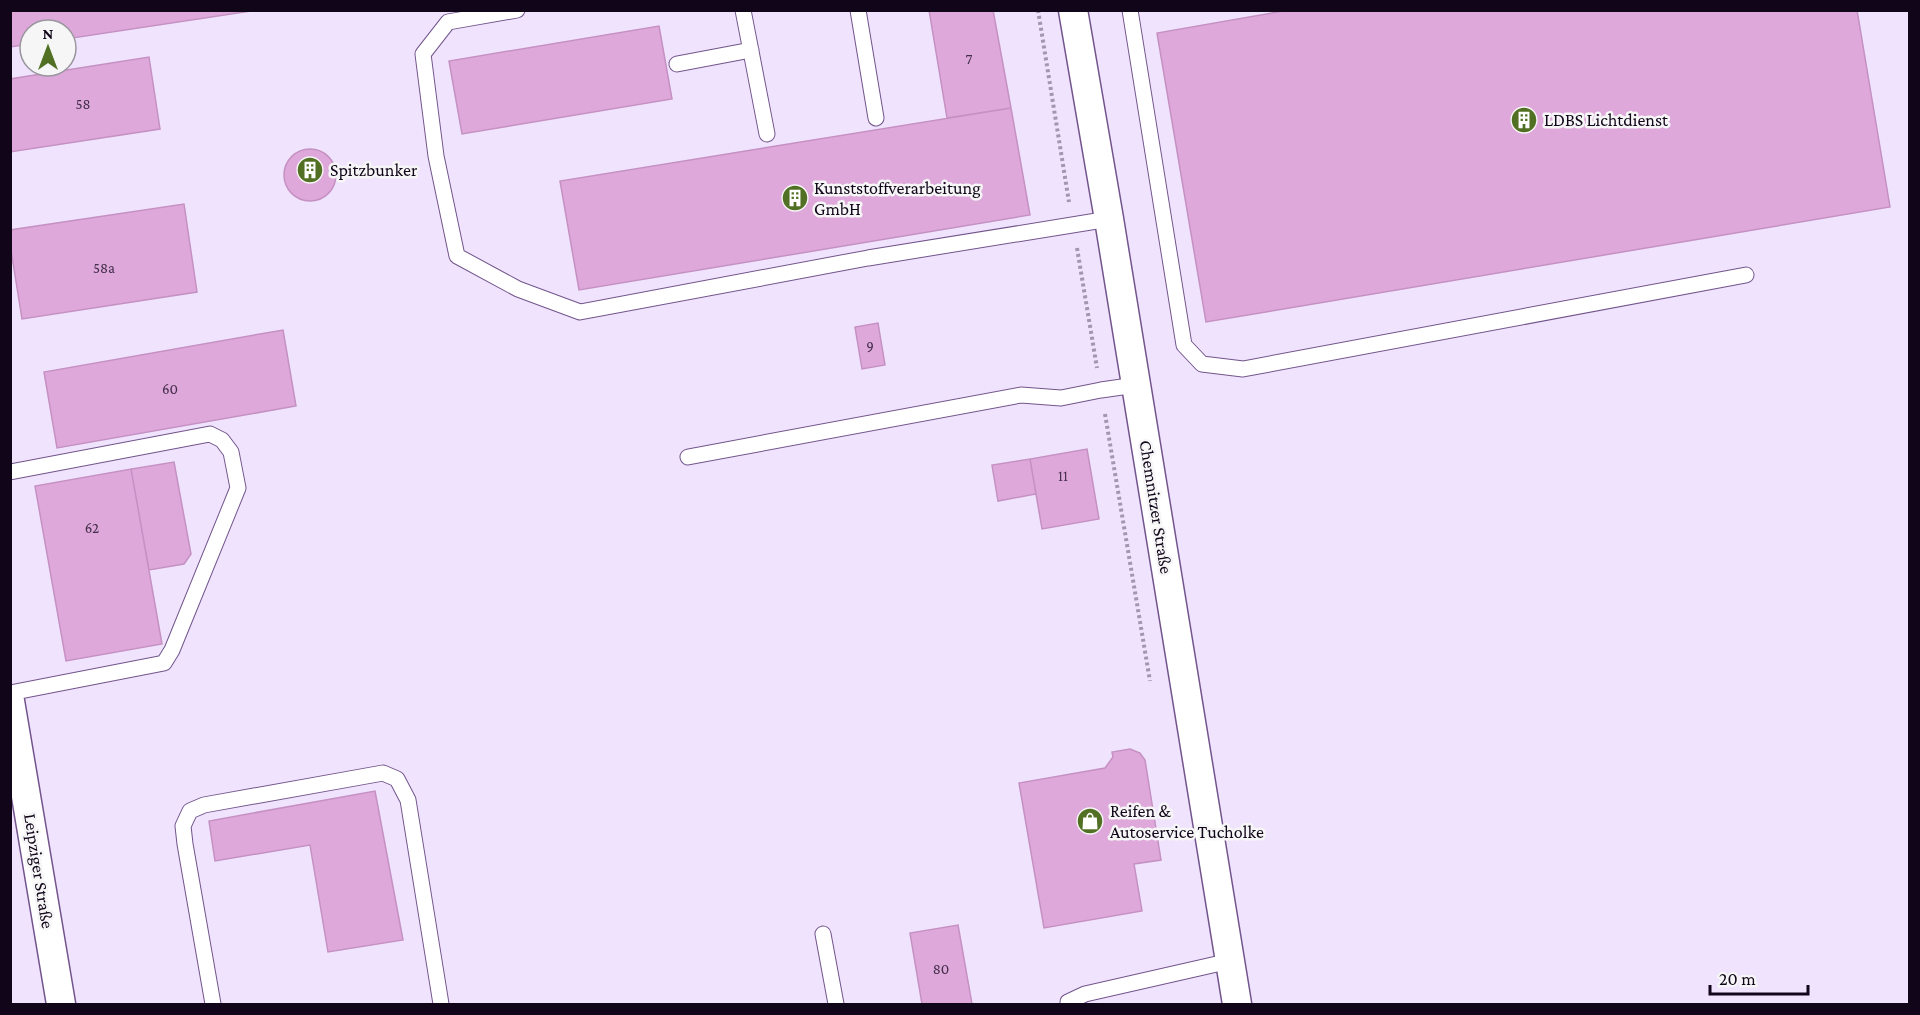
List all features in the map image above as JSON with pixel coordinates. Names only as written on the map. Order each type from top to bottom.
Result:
[{"type":"street","name":"Chemnitzer Straße","points":[[1073,10],[1237,1005]]},
{"type":"street","name":"Leipziger Straße","points":[[10,701],[61,1005]]},
{"type":"lane","points":[[517,10],[448,22],[423,54],[436,156],[457,256],[518,289],[580,312],[868,258],[1109,219]]},
{"type":"lane","points":[[743,10],[767,134]]},
{"type":"lane","points":[[858,10],[876,118]]},
{"type":"lane","points":[[1130,10],[1184,345],[1202,364],[1243,369],[1746,275]]},
{"type":"lane","points":[[677,64],[751,50]]},
{"type":"lane","points":[[688,457],[1021,395],[1061,398],[1136,385]]},
{"type":"lane","points":[[10,472],[210,434],[222,440],[231,452],[238,488],[172,650],[164,663],[10,693]]},
{"type":"lane","points":[[213,1005],[185,844],[183,826],[190,811],[204,805],[383,773],[397,779],[408,800],[441,1005]]},
{"type":"lane","points":[[822,934],[836,1005]]},
{"type":"lane","points":[[1068,1005],[1068,1002],[1085,994],[1230,961]]},
{"type":"path","points":[[1038,10],[1151,684]]},
{"type":"building","points":[[10,10],[257,10],[78,37],[78,18],[18,18],[18,46],[10,47]]},
{"type":"building","points":[[929,10],[993,10],[1011,108],[947,118]]},
{"type":"building","name":"LDBS Lichtdienst","points":[[1289,10],[1857,10],[1890,207],[1206,322],[1157,33]]},
{"type":"building","points":[[659,26],[672,99],[462,134],[449,61]]},
{"type":"building","points":[[149,57],[160,129],[10,152],[10,79],[78,78],[78,68]]},
{"type":"building","name":"Kunststoffverarbeitung GmbH","points":[[1011,108],[1030,215],[579,290],[560,181]]},
{"type":"building","name":"Spitzbunker","points":[[310,149],[324,153],[332,161],[336,175],[332,189],[324,197],[310,201],[296,197],[288,189],[284,175],[288,161],[296,153]]},
{"type":"building","points":[[184,204],[197,292],[22,319],[10,244],[10,230]]},
{"type":"building","points":[[878,323],[885,365],[862,369],[855,327]]},
{"type":"building","points":[[283,330],[296,406],[57,448],[44,372]]},
{"type":"building","points":[[1087,449],[1099,519],[1042,529],[1030,459]]},
{"type":"building","points":[[1030,459],[1036,494],[998,501],[992,465]]},
{"type":"building","points":[[174,462],[191,554],[184,564],[149,570],[131,469]]},
{"type":"building","points":[[131,469],[162,644],[66,661],[35,486]]},
{"type":"building","name":"Reifen & Autoservice Tucholke","points":[[1130,749],[1140,753],[1145,760],[1161,860],[1134,864],[1142,911],[1044,928],[1019,783],[1105,768],[1113,757],[1112,752]]},
{"type":"building","points":[[375,791],[403,940],[328,952],[310,845],[215,861],[209,821]]},
{"type":"building","points":[[958,925],[972,1004],[922,1004],[910,933]]},
{"type":"place","name":"LDBS Lichtdienst","points":[[1524,120]]},
{"type":"place","name":"Spitzbunker","points":[[310,170]]},
{"type":"place","name":"Kunststoffverarbeitung GmbH","points":[[795,198]]},
{"type":"place","name":"Reifen & Autoservice Tucholke","points":[[1090,821]]}]
